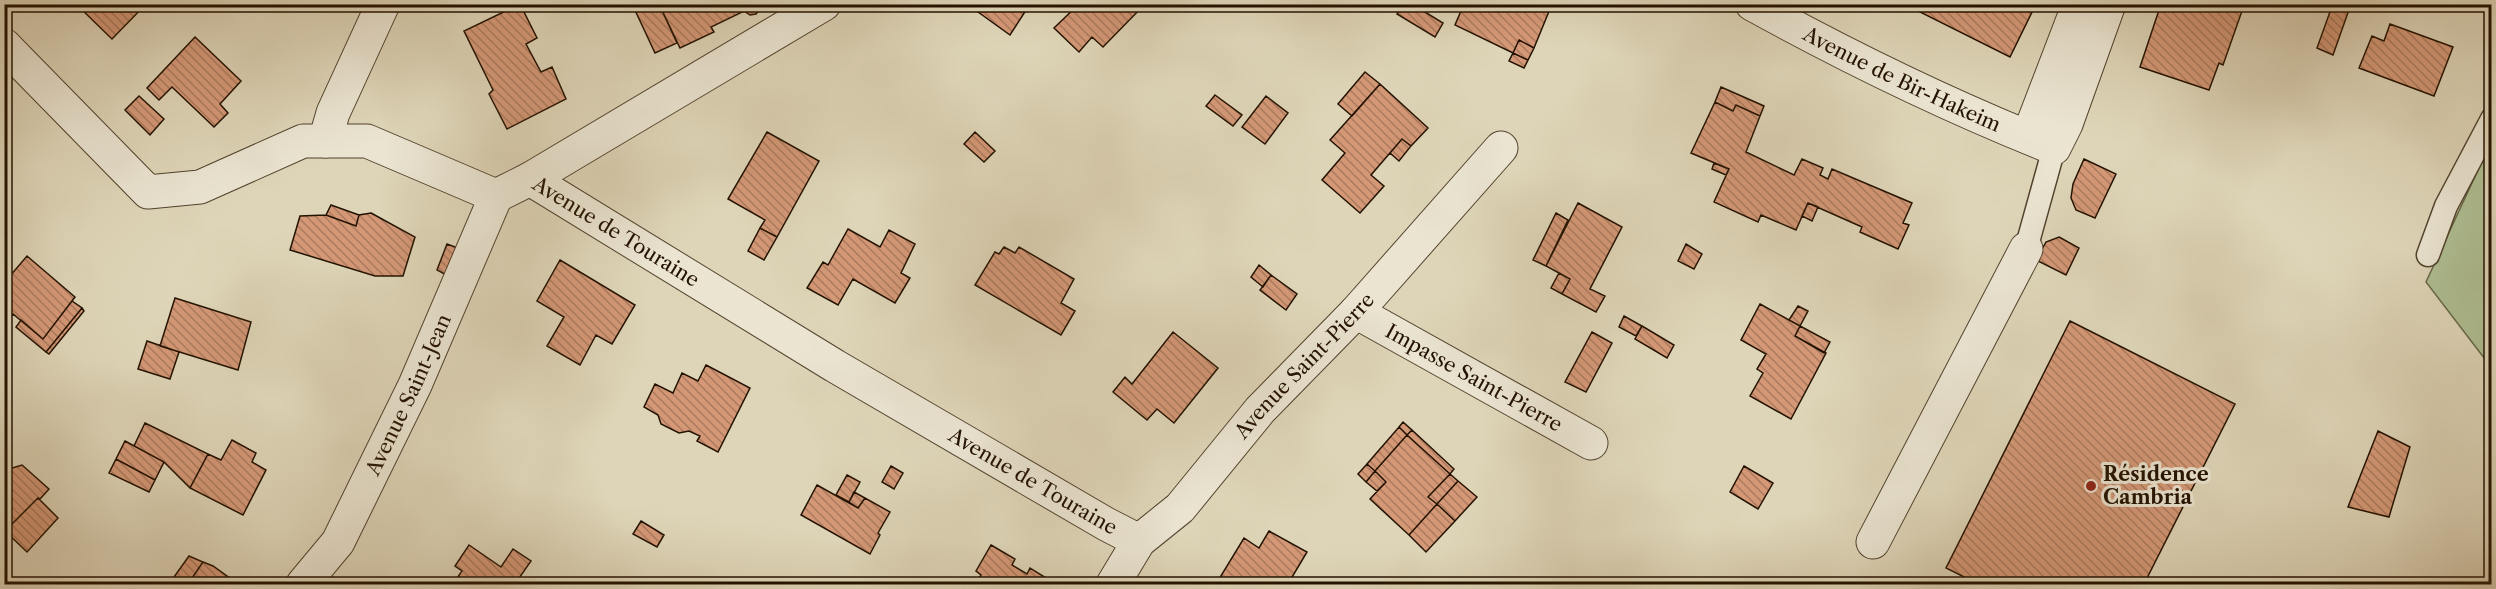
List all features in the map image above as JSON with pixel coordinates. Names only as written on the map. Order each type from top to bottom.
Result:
[{"type":"street","points":[[325,141],[333,113],[383,4]]},
{"type":"street","points":[[530,179],[824,4]]},
{"type":"street","name":"Avenue de Bir-Hakeim","points":[[1752,4],[1824,43],[1992,124],[2041,143]]},
{"type":"street","points":[[2041,143],[2079,4]]},
{"type":"street","points":[[2041,143],[2066,124],[2109,4]]},
{"type":"street","points":[[4,45],[148,192],[200,187],[303,141],[368,141],[496,196]]},
{"type":"street","name":"Avenue Saint-Pierre","points":[[1113,585],[1139,541],[1180,508],[1260,410],[1356,312],[1501,148]]},
{"type":"street","name":"Avenue de Touraine","points":[[496,196],[530,179],[835,366],[1139,541]]},
{"type":"street","name":"Avenue Saint-Jean","points":[[303,585],[338,542],[416,385],[496,196]]},
{"type":"street","points":[[1873,542],[2026,249]]},
{"type":"street","name":"Impasse Saint-Pierre","points":[[1356,312],[1591,443]]},
{"type":"lane","points":[[2428,255],[2445,206],[2492,119]]},
{"type":"lane","points":[[2026,249],[2041,143]]},
{"type":"green space","points":[[2491,142],[2491,367],[2426,282]]},
{"type":"building","points":[[76,4],[146,4],[112,39]]},
{"type":"building","points":[[520,4],[537,38],[526,44],[541,72],[552,67],[566,99],[507,129],[489,94],[493,90],[464,31]]},
{"type":"building","points":[[641,4],[659,4],[677,43],[655,53],[634,8]]},
{"type":"building","points":[[659,4],[762,4],[762,7],[756,14],[750,15],[744,11],[711,27],[714,32],[680,48]]},
{"type":"building","points":[[967,4],[1030,4],[1010,35]]},
{"type":"building","points":[[1079,4],[1145,4],[1103,47],[1092,37],[1079,52],[1054,28]]},
{"type":"building","points":[[1403,4],[1412,4],[1443,23],[1435,37],[1397,14]]},
{"type":"building","points":[[1464,4],[1552,4],[1534,48],[1519,40],[1513,53],[1455,25]]},
{"type":"building","points":[[1919,4],[2036,4],[2010,57],[1916,10]]},
{"type":"building","points":[[2161,4],[2239,4],[2238,9],[2242,11],[2223,65],[2219,63],[2209,90],[2140,67]]},
{"type":"building","points":[[2319,4],[2351,4],[2333,55],[2317,48],[2331,9]]},
{"type":"building","points":[[2390,24],[2453,47],[2434,96],[2359,68],[2372,36],[2384,41]]},
{"type":"building","points":[[195,37],[241,81],[220,104],[228,113],[214,127],[172,87],[159,100],[147,88]]},
{"type":"building","points":[[1519,40],[1534,48],[1528,60],[1513,53]]},
{"type":"building","points":[[1513,53],[1528,60],[1524,68],[1509,61]]},
{"type":"building","points":[[1365,72],[1380,84],[1352,116],[1338,104]]},
{"type":"building","points":[[1380,84],[1428,128],[1411,146],[1402,139],[1371,175],[1384,186],[1360,213],[1322,180],[1345,153],[1330,140]]},
{"type":"building","points":[[1721,87],[1764,106],[1760,116],[1736,105],[1733,111],[1715,102]]},
{"type":"building","points":[[1215,95],[1242,115],[1233,126],[1206,106]]},
{"type":"building","points":[[139,96],[164,119],[150,135],[125,110]]},
{"type":"building","points":[[1266,96],[1288,113],[1265,144],[1242,127]]},
{"type":"building","points":[[1715,102],[1733,111],[1736,105],[1760,116],[1746,152],[1794,175],[1802,159],[1823,168],[1820,175],[1828,179],[1832,169],[1912,203],[1903,223],[1909,225],[1898,249],[1860,232],[1862,227],[1808,203],[1796,230],[1761,215],[1758,222],[1714,202],[1729,169],[1691,153]]},
{"type":"building","points":[[767,132],[819,161],[777,237],[760,228],[765,220],[728,199]]},
{"type":"building","points":[[975,132],[995,151],[984,162],[964,144]]},
{"type":"building","points":[[1402,139],[1411,146],[1399,161],[1390,153]]},
{"type":"building","points":[[2084,159],[2116,174],[2095,218],[2076,210],[2071,198],[2073,184]]},
{"type":"building","points":[[1714,163],[1729,169],[1726,175],[1712,169]]},
{"type":"building","points":[[1578,203],[1622,227],[1590,289],[1605,296],[1596,312],[1562,294],[1570,279],[1546,266]]},
{"type":"building","points":[[1808,203],[1818,207],[1812,221],[1802,216]]},
{"type":"building","points":[[331,205],[359,215],[356,226],[326,215]]},
{"type":"building","points":[[371,213],[415,237],[403,276],[375,276],[290,250],[300,216],[326,215],[356,226],[359,215]]},
{"type":"building","points":[[1556,213],[1568,220],[1546,266],[1533,260]]},
{"type":"building","points":[[760,228],[777,237],[764,260],[748,251]]},
{"type":"building","points":[[848,229],[880,247],[889,230],[915,244],[901,273],[910,278],[895,303],[853,279],[838,305],[807,288],[823,262],[828,265]]},
{"type":"building","points":[[2059,237],[2079,248],[2066,275],[2036,260],[2046,242]]},
{"type":"building","points":[[447,244],[463,250],[450,277],[437,270]]},
{"type":"building","points":[[1686,244],[1702,254],[1694,269],[1678,261]]},
{"type":"building","points":[[1004,247],[1015,253],[1019,247],[1074,279],[1061,303],[1075,311],[1061,335],[975,285],[995,252],[999,254]]},
{"type":"building","points":[[27,256],[75,297],[43,339],[13,314],[6,322],[4,321],[4,283]]},
{"type":"building","points":[[560,260],[635,305],[612,344],[596,335],[580,365],[547,346],[564,317],[537,301]]},
{"type":"building","points":[[1259,265],[1271,275],[1263,287],[1251,277]]},
{"type":"building","points":[[1559,273],[1570,279],[1562,294],[1551,288]]},
{"type":"building","points":[[1271,275],[1297,294],[1286,310],[1260,290]]},
{"type":"building","points":[[175,298],[251,322],[238,370],[160,346]]},
{"type":"building","points":[[72,301],[82,308],[46,352],[16,327],[21,320],[43,339]]},
{"type":"building","points":[[1760,304],[1800,326],[1795,336],[1826,353],[1791,419],[1750,396],[1763,373],[1757,369],[1766,354],[1741,340]]},
{"type":"building","points":[[1798,306],[1808,311],[1800,326],[1789,320]]},
{"type":"building","points":[[82,308],[84,311],[49,354],[46,352]]},
{"type":"building","points":[[1624,316],[1642,326],[1636,336],[1619,327]]},
{"type":"building","name":"Résidence Cambria","points":[[2070,321],[2235,404],[2144,584],[1978,584],[1946,568]]},
{"type":"building","points":[[1642,326],[1674,345],[1667,358],[1635,339]]},
{"type":"building","points":[[1800,326],[1830,342],[1824,353],[1795,336]]},
{"type":"building","points":[[1173,332],[1218,368],[1174,423],[1157,409],[1147,420],[1113,392],[1125,377],[1132,384]]},
{"type":"building","points":[[1592,332],[1612,343],[1586,392],[1565,382]]},
{"type":"building","points":[[147,341],[179,352],[170,379],[138,369]]},
{"type":"building","points":[[706,365],[750,388],[718,452],[697,441],[700,436],[689,431],[679,433],[661,424],[658,415],[644,407],[655,384],[673,393],[682,373],[698,381]]},
{"type":"building","points":[[1403,422],[1412,430],[1407,435],[1399,427]]},
{"type":"building","points":[[145,423],[208,454],[190,488],[164,462],[134,446]]},
{"type":"building","points":[[1399,427],[1407,435],[1375,471],[1367,464]]},
{"type":"building","points":[[1412,430],[1454,469],[1450,474],[1407,435]]},
{"type":"building","points":[[2378,431],[2410,447],[2389,517],[2348,507]]},
{"type":"building","points":[[1407,435],[1450,474],[1428,497],[1437,504],[1409,535],[1370,499],[1386,482],[1375,471]]},
{"type":"building","points":[[232,440],[256,453],[252,462],[266,470],[243,515],[190,488],[208,454],[221,460]]},
{"type":"building","points":[[125,441],[164,462],[155,480],[116,459]]},
{"type":"building","points":[[116,459],[155,480],[149,492],[109,473]]},
{"type":"building","points":[[1367,464],[1375,471],[1366,482],[1358,474]]},
{"type":"building","points":[[22,465],[49,489],[4,532],[4,474],[9,469]]},
{"type":"building","points":[[891,466],[903,473],[894,489],[882,482]]},
{"type":"building","points":[[1744,466],[1773,483],[1758,509],[1730,492]]},
{"type":"building","points":[[1375,471],[1386,482],[1377,491],[1366,482]]},
{"type":"building","points":[[1450,474],[1458,481],[1437,504],[1428,497]]},
{"type":"building","points":[[847,475],[860,482],[849,502],[836,495]]},
{"type":"building","points":[[1458,481],[1477,497],[1455,521],[1437,504]]},
{"type":"building","points":[[817,485],[858,508],[865,498],[890,512],[878,533],[880,535],[870,554],[801,515]]},
{"type":"building","points":[[854,492],[865,498],[858,508],[849,502]]},
{"type":"building","points":[[38,498],[58,518],[27,552],[5,531]]},
{"type":"building","points":[[1437,504],[1455,521],[1426,552],[1409,535]]},
{"type":"building","points":[[641,521],[664,535],[657,547],[633,534]]},
{"type":"building","points":[[1269,531],[1307,552],[1288,584],[1216,584],[1244,538],[1259,548]]},
{"type":"building","points":[[469,545],[501,567],[513,549],[531,561],[515,584],[453,584],[462,571],[455,566]]},
{"type":"building","points":[[991,545],[1015,559],[1012,565],[1027,574],[1030,568],[1051,581],[1049,584],[975,584],[981,575],[976,571]]},
{"type":"building","points":[[189,556],[203,562],[188,584],[169,584]]},
{"type":"building","points":[[203,562],[213,566],[238,584],[188,584]]},
{"type":"place","name":"Résidence Cambria","points":[[2091,486]]}]
